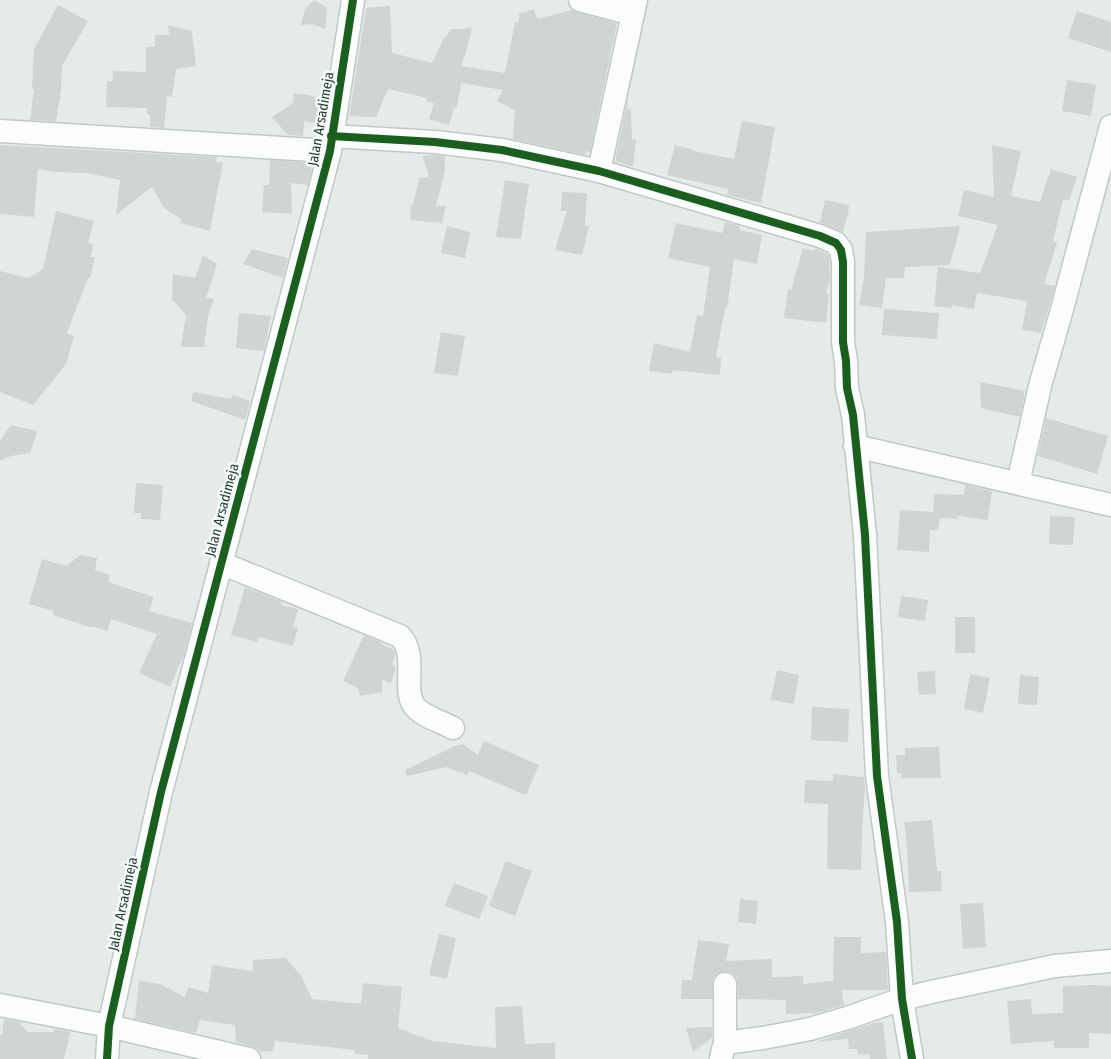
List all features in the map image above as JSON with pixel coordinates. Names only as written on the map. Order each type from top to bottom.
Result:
[{"type":"street","name":"Jalan Arsadimeja","points":[[107,1059],[109,1026],[161,792],[331,143],[352,0]]},
{"type":"street","points":[[580,0],[635,7],[599,171]]},
{"type":"street","points":[[1018,483],[1041,382],[1111,126]]},
{"type":"street","points":[[0,131],[331,143],[435,142],[502,150],[599,171],[810,233],[836,243],[841,250],[843,262],[843,342],[846,361],[846,388],[854,415],[865,535],[872,637],[877,776],[897,922],[902,999],[912,1059]]},
{"type":"street","points":[[856,446],[1111,505]]},
{"type":"street","points":[[221,563],[400,636],[407,643],[410,660],[410,698],[416,708],[453,728]]},
{"type":"street","points":[[723,1052],[732,1042],[810,1029],[902,999],[1055,966],[1111,960]]},
{"type":"street","points":[[723,1052],[725,984]]},
{"type":"street","points":[[0,1005],[109,1026],[249,1059]]},
{"type":"building","points":[[314,0],[327,8],[325,29],[312,24],[301,25],[305,9]]},
{"type":"building","points":[[58,5],[88,21],[62,66],[61,90],[56,121],[30,120],[34,89],[32,89],[34,49]]},
{"type":"building","points":[[390,6],[392,53],[432,63],[445,36],[451,29],[472,27],[461,66],[505,73],[515,22],[519,23],[519,14],[534,9],[537,19],[572,10],[617,23],[590,152],[586,151],[585,155],[513,139],[515,110],[497,101],[503,90],[461,83],[457,108],[454,107],[449,125],[429,119],[434,103],[427,102],[427,98],[388,89],[376,117],[349,116],[366,8]]},
{"type":"building","points":[[1077,11],[1111,22],[1111,52],[1068,38]]},
{"type":"building","points":[[167,25],[192,31],[196,66],[176,69],[172,97],[167,96],[164,128],[150,127],[150,115],[147,114],[147,108],[106,107],[107,81],[113,81],[113,71],[146,72],[146,47],[155,47],[155,35],[170,35]]},
{"type":"building","points":[[1067,80],[1096,85],[1091,116],[1062,111]]},
{"type":"building","points":[[294,93],[310,95],[321,101],[318,123],[304,121],[303,136],[288,135],[272,117],[293,103]]},
{"type":"building","points":[[628,99],[628,109],[631,109],[632,139],[636,140],[633,167],[615,161]]},
{"type":"building","points":[[742,121],[775,127],[761,203],[727,195],[728,189],[667,175],[675,145],[734,159]]},
{"type":"building","points":[[0,145],[217,157],[216,162],[223,162],[210,231],[180,223],[181,219],[164,208],[152,187],[116,215],[120,180],[87,173],[56,172],[38,169],[34,217],[0,214]]},
{"type":"building","points":[[992,145],[1021,151],[1011,196],[1040,202],[1051,169],[1077,177],[1069,201],[1063,199],[1053,241],[1057,242],[1044,284],[1055,286],[1041,333],[1022,330],[1027,301],[977,293],[974,309],[952,305],[952,308],[934,306],[938,267],[980,273],[998,225],[958,216],[964,190],[994,197]]},
{"type":"building","points":[[422,156],[445,156],[445,171],[436,206],[446,206],[442,223],[410,220],[411,205],[413,205],[419,178],[429,177]]},
{"type":"building","points":[[270,160],[313,163],[308,185],[291,183],[292,214],[262,212],[264,185],[269,185]]},
{"type":"building","points":[[505,180],[529,184],[521,239],[496,237]]},
{"type":"building","points":[[562,192],[587,193],[585,226],[589,226],[582,255],[555,250],[567,211],[561,211]]},
{"type":"building","points":[[825,200],[849,205],[843,232],[820,222]]},
{"type":"building","points":[[56,211],[94,221],[88,243],[93,244],[91,257],[95,257],[90,279],[88,278],[67,333],[74,336],[66,364],[33,405],[0,392],[0,271],[28,278],[43,269]]},
{"type":"building","points":[[725,222],[740,226],[739,230],[762,235],[757,264],[734,259],[727,308],[725,308],[716,357],[721,358],[720,375],[672,370],[672,374],[649,371],[654,343],[690,352],[697,315],[703,316],[710,267],[668,258],[676,223],[722,233]]},
{"type":"building","points":[[447,226],[470,232],[465,258],[441,253]]},
{"type":"building","points":[[960,226],[950,265],[905,267],[904,278],[886,278],[882,308],[859,305],[864,277],[866,232]]},
{"type":"building","points":[[803,248],[815,251],[815,248],[829,255],[830,280],[826,294],[829,294],[826,323],[784,318],[788,289],[791,290]]},
{"type":"building","points":[[252,249],[288,258],[283,278],[243,264]]},
{"type":"building","points":[[203,255],[217,264],[206,298],[214,299],[208,316],[204,347],[181,347],[186,315],[172,299],[173,274],[195,278]]},
{"type":"building","points":[[884,309],[939,313],[937,339],[882,335]]},
{"type":"building","points":[[239,313],[271,316],[264,351],[236,348]]},
{"type":"building","points":[[441,332],[465,336],[458,376],[434,373]]},
{"type":"building","points":[[980,382],[1025,391],[1020,417],[981,408]]},
{"type":"building","points":[[193,392],[231,399],[233,395],[250,401],[245,420],[191,401]]},
{"type":"building","points":[[1046,418],[1108,436],[1097,474],[1038,456]]},
{"type":"building","points":[[11,425],[37,431],[30,453],[11,456],[0,461],[0,441]]},
{"type":"building","points":[[136,483],[163,485],[160,520],[141,519],[141,513],[134,513]]},
{"type":"building","points":[[965,485],[992,491],[988,520],[958,516],[958,519],[940,518],[938,530],[930,530],[929,552],[897,550],[900,510],[933,512],[934,494],[964,495]]},
{"type":"building","points":[[1050,516],[1075,517],[1073,545],[1049,544]]},
{"type":"building","points":[[81,555],[97,558],[95,570],[110,575],[108,582],[154,597],[149,611],[192,623],[183,657],[170,687],[139,673],[157,634],[111,619],[107,631],[92,626],[92,628],[53,615],[54,611],[29,604],[42,559],[66,566]]},
{"type":"building","points":[[245,587],[282,602],[281,605],[298,609],[293,627],[298,628],[293,646],[259,637],[257,642],[231,635]]},
{"type":"building","points":[[901,596],[928,600],[925,621],[898,617]]},
{"type":"building","points":[[955,617],[975,617],[975,653],[955,653]]},
{"type":"building","points":[[364,635],[394,650],[395,656],[392,664],[396,667],[391,683],[382,680],[382,692],[360,696],[358,688],[343,681]]},
{"type":"building","points":[[777,670],[799,675],[794,704],[771,700]]},
{"type":"building","points":[[935,671],[936,694],[919,695],[917,672]]},
{"type":"building","points":[[970,674],[990,678],[983,713],[964,709]]},
{"type":"building","points":[[1020,675],[1039,677],[1037,705],[1018,704]]},
{"type":"building","points":[[812,707],[849,709],[848,742],[811,740]]},
{"type":"building","points":[[484,741],[539,765],[526,795],[469,771],[467,775],[446,767],[407,776],[405,770],[455,746],[463,744],[478,755]]},
{"type":"building","points":[[939,747],[941,778],[901,778],[901,773],[897,773],[896,755],[905,755],[905,748]]},
{"type":"building","points":[[833,774],[864,777],[861,870],[827,869],[828,804],[804,803],[805,780],[833,781]]},
{"type":"building","points":[[932,820],[937,871],[941,871],[942,891],[909,892],[904,822]]},
{"type":"building","points":[[506,861],[532,871],[515,916],[489,906]]},
{"type":"building","points":[[454,883],[488,896],[479,919],[445,906]]},
{"type":"building","points":[[740,899],[758,901],[756,924],[738,922]]},
{"type":"building","points":[[983,903],[986,947],[963,949],[960,904]]},
{"type":"building","points":[[439,934],[456,938],[447,979],[429,975]]},
{"type":"building","points":[[834,937],[861,937],[861,953],[886,952],[888,990],[842,990],[844,1005],[813,1014],[786,1014],[786,1000],[738,999],[737,978],[731,972],[725,971],[718,973],[713,978],[712,999],[681,999],[682,980],[692,980],[698,940],[729,944],[726,961],[772,959],[772,977],[803,976],[803,984],[833,981]]},
{"type":"building","points":[[286,958],[302,977],[312,999],[361,1004],[363,983],[402,987],[398,1028],[432,1041],[496,1048],[495,1007],[522,1006],[525,1044],[555,1043],[555,1059],[368,1059],[368,1055],[355,1054],[355,1050],[275,1041],[273,1051],[260,1052],[252,1046],[236,1042],[235,1025],[200,1020],[196,1033],[135,1019],[139,981],[160,984],[185,997],[188,987],[208,993],[212,965],[253,971],[253,960]]},
{"type":"building","points":[[1063,986],[1111,986],[1111,1034],[1089,1033],[1089,1048],[1054,1048],[1054,1041],[1011,1044],[1007,1001],[1031,999],[1032,1014],[1063,1013]]},
{"type":"building","points":[[4,1019],[19,1022],[27,1032],[53,1032],[54,1029],[70,1032],[64,1059],[0,1059],[0,1035],[2,1035]]},
{"type":"building","points":[[883,1022],[887,1059],[870,1059],[869,1054],[858,1055],[857,1049],[849,1049],[848,1039],[815,1042],[874,1023]]},
{"type":"building","points":[[712,1027],[712,1038],[693,1052],[686,1028]]},
{"type":"cycle path","points":[[107,1059],[109,1026],[161,792],[330,151],[353,0]]},
{"type":"cycle path","points":[[331,136],[435,142],[502,150],[599,171],[820,236],[836,243],[841,250],[843,262],[843,342],[847,388],[853,415],[865,535],[877,776],[897,922],[902,999],[912,1059]]}]
